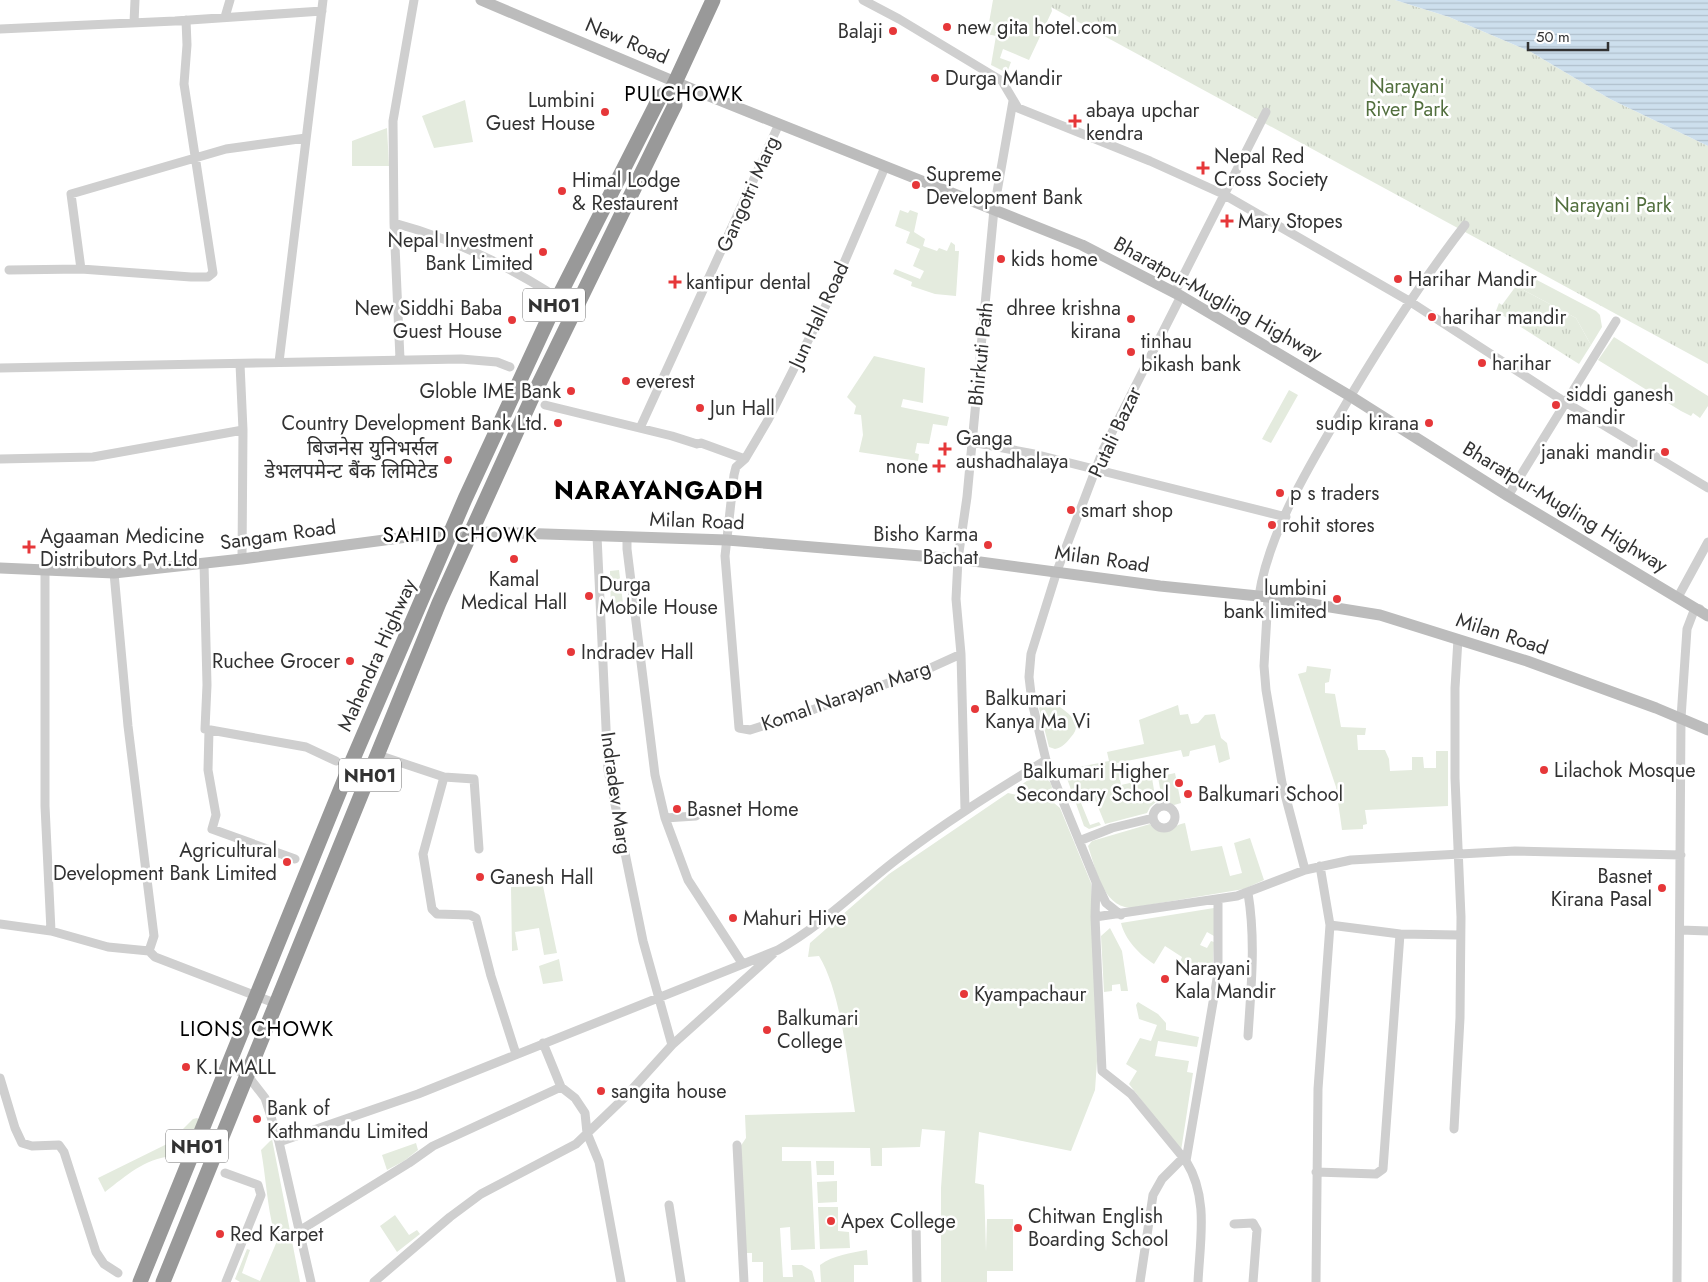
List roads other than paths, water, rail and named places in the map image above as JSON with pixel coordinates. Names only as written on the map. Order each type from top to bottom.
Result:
[{"type":"highway","name":"Mahendra Highway","points":[[140,1282],[350,766],[452,531],[559,296],[660,97],[674,85],[713,0]]},
{"type":"highway","name":"Mahendra Highway","points":[[163,1282],[439,603],[530,401],[675,105],[674,85]]},
{"type":"street","points":[[134,23],[135,0]]},
{"type":"street","points":[[226,17],[230,0]]},
{"type":"street","points":[[279,362],[323,0]]},
{"type":"street","points":[[400,359],[394,223],[393,121],[414,0]]},
{"type":"street","name":"New Road","points":[[481,0],[507,5],[674,85]]},
{"type":"street","points":[[864,0],[907,23],[1002,81],[1018,108],[1150,160],[1223,194],[1409,301],[1565,402],[1708,488]]},
{"type":"street","points":[[0,29],[322,11]]},
{"type":"street","points":[[9,270],[81,269],[191,277],[208,277],[214,273],[184,84],[187,45],[186,20]]},
{"type":"street","name":"Bharatpur-Mugling Highway","points":[[674,85],[779,124],[1082,245],[1178,294],[1350,396],[1508,496],[1708,616]]},
{"type":"street","name":"Bhirkuti Path","points":[[965,809],[960,654],[956,599],[958,559],[968,497],[994,209],[1013,101]]},
{"type":"street","name":"Putali Bazar","points":[[1121,915],[1106,903],[1078,842],[1046,760],[1028,678],[1031,654],[1057,571],[1103,450],[1178,294],[1223,194],[1266,112]]},
{"type":"street","name":"Gangotri Marg","points":[[640,428],[779,124]]},
{"type":"street","points":[[81,269],[71,194],[134,177],[195,157],[255,144],[306,138]]},
{"type":"street","name":"Jun Hall Road","points":[[727,540],[736,467],[745,459],[826,305],[885,167]]},
{"type":"street","points":[[394,223],[427,232],[464,248],[547,291]]},
{"type":"street","points":[[1305,870],[1282,783],[1266,690],[1263,597],[1272,550],[1312,462],[1350,396],[1409,301],[1464,225]]},
{"type":"street","points":[[1508,496],[1616,321]]},
{"type":"street","points":[[0,368],[400,359],[479,360],[497,362],[510,368]]},
{"type":"street","points":[[240,364],[243,430],[242,559]]},
{"type":"street","points":[[545,405],[697,444],[702,443],[745,459]]},
{"type":"street","points":[[0,459],[93,457],[243,430]]},
{"type":"street","points":[[972,442],[1034,454],[1286,517]]},
{"type":"street","name":"Sangam Road","points":[[0,568],[114,573],[242,559],[452,531],[470,532]]},
{"type":"street","name":"Milan Road","points":[[470,532],[727,540],[958,559],[1160,586],[1263,597],[1380,615],[1526,661],[1681,718],[1708,730]]},
{"type":"street","name":"Indradev Marg","points":[[597,536],[608,770],[626,862],[657,998],[672,1045]]},
{"type":"street","points":[[627,537],[626,549],[655,775],[665,818],[688,880],[742,963]]},
{"type":"street","name":"Komal Narayan Marg","points":[[727,540],[726,556],[739,728],[744,730],[809,711],[928,669],[960,654]]},
{"type":"street","points":[[1678,598],[1708,542]]},
{"type":"street","points":[[204,563],[205,729],[306,747],[336,761]]},
{"type":"street","points":[[45,571],[45,806],[50,931]]},
{"type":"street","points":[[114,573],[128,726],[154,936],[149,950]]},
{"type":"street","points":[[1676,1282],[1681,930],[1681,718],[1689,620],[1695,608],[1708,611]]},
{"type":"street","points":[[1454,1129],[1460,1018],[1459,853],[1455,778],[1455,688],[1458,639]]},
{"type":"street","points":[[209,730],[208,770],[216,816],[212,829],[295,860]]},
{"type":"street","points":[[378,755],[444,777],[472,777],[475,780],[479,848]]},
{"type":"street","points":[[279,1142],[418,1094],[778,950],[800,937],[896,860],[965,809],[1046,760]]},
{"type":"street","points":[[444,777],[423,854],[432,909],[438,914],[470,915],[476,918],[491,976],[516,1054]]},
{"type":"street","points":[[665,818],[696,816]]},
{"type":"street","points":[[1078,842],[1112,828],[1153,818]]},
{"type":"street","points":[[1095,917],[1121,915],[1218,900],[1248,893],[1305,870],[1370,858],[1515,851],[1681,855]]},
{"type":"street","points":[[1316,1282],[1318,1089],[1330,925],[1320,866]]},
{"type":"street","points":[[1096,882],[1095,917],[1102,1071],[1131,1094],[1192,1172],[1202,1205],[1198,1282]]},
{"type":"street","points":[[1248,893],[1253,922],[1248,1036]]},
{"type":"street","points":[[1140,1282],[1153,1195],[1162,1179],[1184,1160],[1218,973],[1218,900]]},
{"type":"street","points":[[0,924],[50,931],[108,947],[149,950],[155,957],[277,1004]]},
{"type":"street","points":[[1330,925],[1400,934],[1459,935]]},
{"type":"street","points":[[1681,930],[1708,931]]},
{"type":"street","points":[[1316,1172],[1376,1174],[1383,1169],[1400,934]]},
{"type":"street","points":[[374,1282],[450,1217],[481,1194],[576,1144],[625,1097],[672,1045],[778,950]]},
{"type":"street","points":[[543,1043],[561,1087],[574,1098],[585,1113],[587,1133],[599,1162],[621,1282]]},
{"type":"street","points":[[229,1066],[248,1076],[265,1098],[279,1142],[311,1282]]},
{"type":"street","points":[[0,1078],[15,1128],[22,1143],[32,1146],[59,1145],[64,1152],[96,1252],[104,1264],[118,1273]]},
{"type":"street","points":[[299,1231],[433,1146],[561,1087]]},
{"type":"street","points":[[737,1145],[744,1282]]},
{"type":"street","points":[[225,1173],[258,1185],[261,1195],[226,1282]]},
{"type":"street","points":[[669,1205],[681,1282]]},
{"type":"street","points":[[916,1220],[917,1282]]},
{"type":"street","points":[[1234,1224],[1253,1223],[1257,1230],[1253,1282]]},
{"type":"water","points":[[1395,0],[1708,0],[1708,146],[1610,99],[1531,52],[1449,17]]},
{"type":"place","name":"new gita hotel.com","points":[[947,27]]},
{"type":"place","name":"Balaji","points":[[893,31]]},
{"type":"place","name":"Durga Mandir","points":[[935,78]]},
{"type":"place","name":"Lumbini Guest House","points":[[605,112]]},
{"type":"place","name":"abaya upchar kendra","points":[[1075,121]]},
{"type":"place","name":"Nepal Red Cross Society","points":[[1203,168]]},
{"type":"place","name":"Supreme Development Bank","points":[[916,185]]},
{"type":"place","name":"Himal Lodge & Restaurent","points":[[562,191]]},
{"type":"place","name":"Mary Stopes","points":[[1227,221]]},
{"type":"place","name":"Nepal Investment Bank Limited","points":[[543,252]]},
{"type":"place","name":"kids home","points":[[1001,259]]},
{"type":"place","name":"Harihar Mandir","points":[[1398,279]]},
{"type":"place","name":"kantipur dental","points":[[675,282]]},
{"type":"place","name":"harihar mandir","points":[[1432,317]]},
{"type":"place","name":"dhree krishna kirana","points":[[1131,319]]},
{"type":"place","name":"New Siddhi Baba Guest House","points":[[512,320]]},
{"type":"place","name":"tinhau bikash bank","points":[[1131,352]]},
{"type":"place","name":"harihar","points":[[1482,363]]},
{"type":"place","name":"everest","points":[[626,381]]},
{"type":"place","name":"Globle IME Bank","points":[[571,391]]},
{"type":"place","name":"siddi ganesh mandir","points":[[1556,405]]},
{"type":"place","name":"Jun Hall","points":[[700,408]]},
{"type":"place","name":"Country Development Bank Ltd.","points":[[558,423]]},
{"type":"place","name":"sudip kirana","points":[[1429,423]]},
{"type":"place","name":"Ganga aushadhalaya","points":[[945,449]]},
{"type":"place","name":"janaki mandir","points":[[1665,452]]},
{"type":"place","name":"बिजनेस युनिभर्सल डेभलपमेन्ट बैंक लिमिटेड","points":[[448,460]]},
{"type":"place","name":"none","points":[[939,466]]},
{"type":"place","name":"p s traders","points":[[1280,493]]},
{"type":"place","name":"smart shop","points":[[1071,510]]},
{"type":"place","name":"rohit stores","points":[[1272,525]]},
{"type":"place","name":"Bisho Karma Bachat","points":[[988,545]]},
{"type":"place","name":"Agaaman Medicine Distributors Pvt.Ltd","points":[[29,547]]},
{"type":"place","name":"Kamal Medical Hall","points":[[514,559]]},
{"type":"place","name":"Durga Mobile House","points":[[589,596]]},
{"type":"place","name":"lumbini bank limited","points":[[1337,599]]},
{"type":"place","name":"Indradev Hall","points":[[571,652]]},
{"type":"place","name":"Ruchee Grocer","points":[[350,661]]},
{"type":"place","name":"Balkumari Kanya Ma Vi","points":[[975,709]]},
{"type":"place","name":"Lilachok Mosque","points":[[1544,770]]},
{"type":"place","name":"Balkumari Higher Secondary School","points":[[1179,783]]},
{"type":"place","name":"Balkumari School","points":[[1188,794]]},
{"type":"place","name":"Basnet Home","points":[[677,809]]},
{"type":"place","name":"Agricultural Development Bank Limited","points":[[287,862]]},
{"type":"place","name":"Ganesh Hall","points":[[480,877]]},
{"type":"place","name":"Basnet Kirana Pasal","points":[[1662,888]]},
{"type":"place","name":"Mahuri Hive","points":[[733,918]]},
{"type":"place","name":"Narayani Kala Mandir","points":[[1165,979]]},
{"type":"place","name":"Kyampachaur","points":[[964,994]]},
{"type":"place","name":"Balkumari College","points":[[767,1030]]},
{"type":"place","name":"K.L MALL","points":[[186,1067]]},
{"type":"place","name":"sangita house","points":[[601,1091]]},
{"type":"place","name":"Bank of Kathmandu Limited","points":[[257,1119]]},
{"type":"place","name":"Apex College","points":[[831,1221]]},
{"type":"place","name":"Chitwan English Boarding School","points":[[1018,1228]]},
{"type":"place","name":"Red Karpet","points":[[220,1234]]},
{"type":"district","name":"PULCHOWK","points":[[684,94]]},
{"type":"district","name":"NARAYANGADH","points":[[659,490]]},
{"type":"district","name":"SAHID CHOWK","points":[[460,535]]},
{"type":"district","name":"LIONS CHOWK","points":[[257,1029]]},
{"type":"park label","name":"Narayani River Park","points":[[1407,98]]},
{"type":"park label","name":"Narayani Park","points":[[1613,205]]}]
